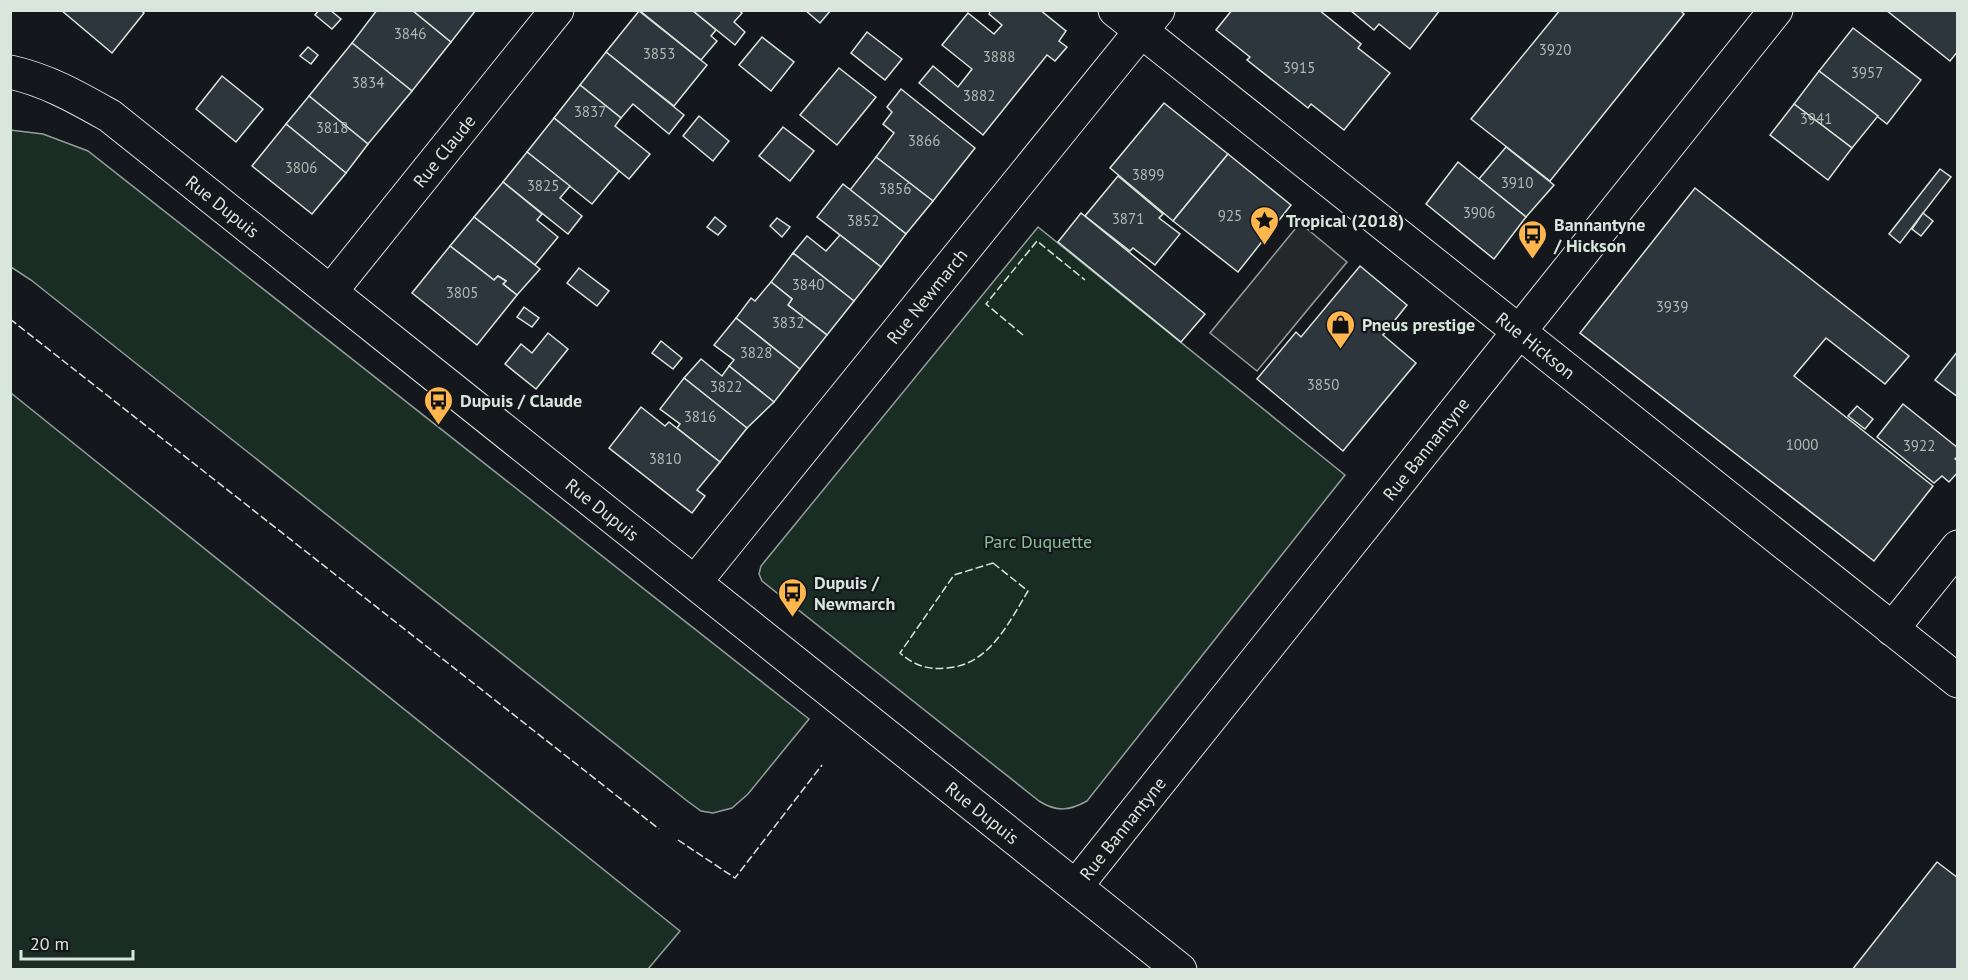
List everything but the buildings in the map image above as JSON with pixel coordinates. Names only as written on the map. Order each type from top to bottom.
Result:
[{"type":"street","name":"Rue Claude","points":[[331,291],[557,10]]},
{"type":"street","name":"Rue Hickson","points":[[1115,10],[1149,21],[1518,332],[1958,681]]},
{"type":"street","name":"Rue Bannantyne","points":[[1076,886],[1776,10]]},
{"type":"street","name":"Rue Newmarch","points":[[695,582],[1149,21]]},
{"type":"street","name":"Rue Dupuis","points":[[10,72],[30,76],[65,91],[110,116],[1180,969]]},
{"type":"street","points":[[1892,629],[1958,547]]},
{"type":"green space","points":[[10,130],[43,134],[88,151],[809,719],[748,794],[732,808],[713,813],[701,811],[31,280],[11,267]]},
{"type":"green space","name":"Parc Duquette","points":[[1038,227],[1345,475],[1087,801],[1063,809],[1051,807],[1039,801],[762,581],[759,574],[761,566]]},
{"type":"green space","points":[[11,393],[680,931],[648,969],[11,969]]},
{"type":"shaded area","points":[[1300,223],[1347,262],[1257,371],[1210,333]]},
{"type":"fence","points":[[1023,335],[986,304],[1037,241],[1085,280]]},
{"type":"fence","points":[[10,319],[659,829]]},
{"type":"fence","points":[[993,563],[1028,591],[1005,629],[986,651],[962,665],[947,668],[928,668],[911,661],[900,653],[954,575],[993,563]]},
{"type":"fence","points":[[678,840],[735,878],[822,765]]},
{"type":"place","name":"Tropical (2018)","points":[[1265,246]]},
{"type":"place","name":"Bannantyne / Hickson","points":[[1533,260]]},
{"type":"place","name":"Pneus prestige","points":[[1341,350]]},
{"type":"place","name":"Dupuis / Claude","points":[[439,426]]},
{"type":"place","name":"Dupuis / Newmarch","points":[[793,618]]}]
